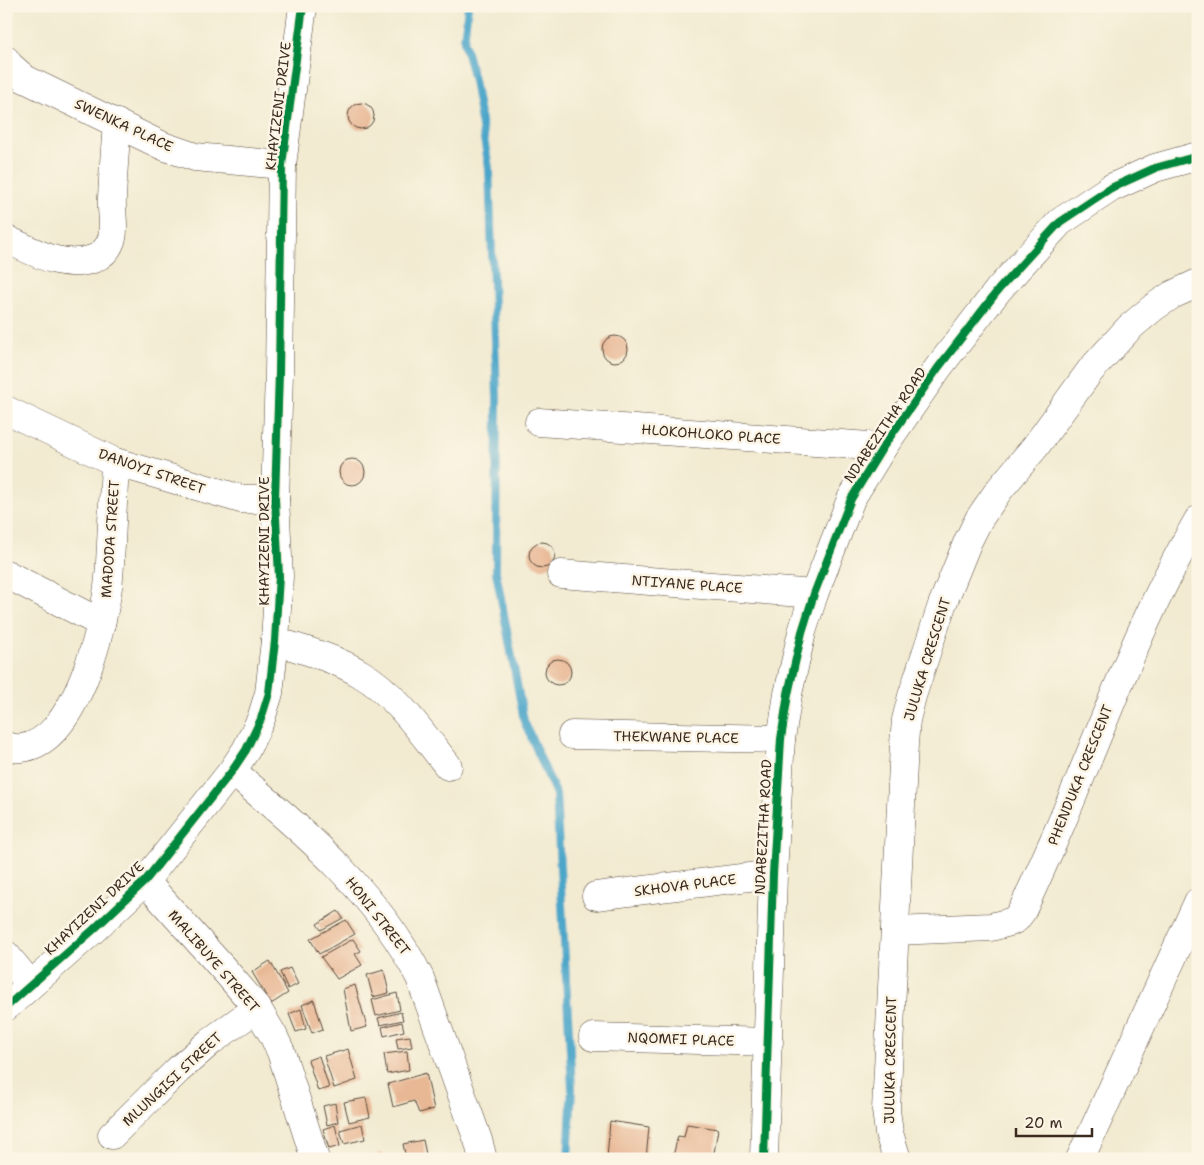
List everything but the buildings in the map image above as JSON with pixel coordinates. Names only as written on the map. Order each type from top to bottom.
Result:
[{"type":"street","name":"KHAYIZENI DRIVE","points":[[6,1007],[145,881],[232,771],[246,750],[261,719],[269,693],[275,641],[279,576],[275,499],[280,353],[282,165],[303,6]]},
{"type":"street","name":"SWENKA PLACE","points":[[6,60],[25,79],[163,146],[195,156],[282,165]]},
{"type":"street","points":[[6,239],[48,258],[64,262],[83,262],[106,252],[112,237],[112,201],[117,123]]},
{"type":"street","name":"NDABEZITHA ROAD","points":[[764,1159],[773,874],[780,739],[802,632],[814,594],[851,499],[883,448],[938,368],[994,296],[1060,222],[1111,188],[1155,168],[1198,156]]},
{"type":"street","name":"JULUKA CRESCENT","points":[[897,1159],[889,1133],[886,1110],[906,720],[942,605],[978,519],[999,490],[1035,447],[1090,370],[1130,328],[1154,307],[1172,295],[1198,283]]},
{"type":"street","name":"DANOYI STREET","points":[[6,410],[116,462],[240,500],[275,499]]},
{"type":"street","name":"HLOKOHLOKO PLACE","points":[[539,422],[883,448]]},
{"type":"street","name":"MADODA STREET","points":[[6,746],[19,749],[31,746],[42,741],[56,730],[71,707],[84,678],[101,623],[108,586],[116,462]]},
{"type":"street","name":"PHENDUKA CRESCENT","points":[[895,930],[991,927],[1016,919],[1022,911],[1058,831],[1121,676],[1174,561],[1198,520]]},
{"type":"street","points":[[6,574],[101,623]]},
{"type":"street","name":"NTIYANE PLACE","points":[[561,574],[814,594]]},
{"type":"street","points":[[275,641],[335,661],[362,674],[401,708],[448,766]]},
{"type":"street","name":"THEKWANE PLACE","points":[[572,735],[780,739]]},
{"type":"street","name":"HONI STREET","points":[[232,771],[305,834],[358,887],[408,953],[424,987],[483,1159]]},
{"type":"street","name":"SKHOVA PLACE","points":[[596,896],[773,874]]},
{"type":"street","name":"MALIBUYE STREET","points":[[145,881],[257,1008],[273,1034],[281,1052],[315,1159]]},
{"type":"street","points":[[1080,1159],[1198,902]]},
{"type":"street","points":[[6,955],[30,984]]},
{"type":"street","name":"MLUNGISI STREET","points":[[112,1135],[178,1070],[211,1041],[257,1008]]},
{"type":"street","name":"NQOMFI PLACE","points":[[593,1036],[769,1042]]},
{"type":"waterway","points":[[468,6],[464,41],[474,80],[489,168],[497,396],[496,572],[524,721],[556,794],[572,1088],[568,1159]]},
{"type":"cycle path","points":[[6,1007],[145,881],[232,771],[246,750],[261,719],[269,693],[275,641],[279,576],[275,499],[282,165],[303,6]]},
{"type":"cycle path","points":[[764,1159],[773,874],[781,739],[788,694],[802,632],[814,594],[851,499],[883,447],[938,368],[999,289],[1060,222],[1111,188],[1155,168],[1198,156]]}]
